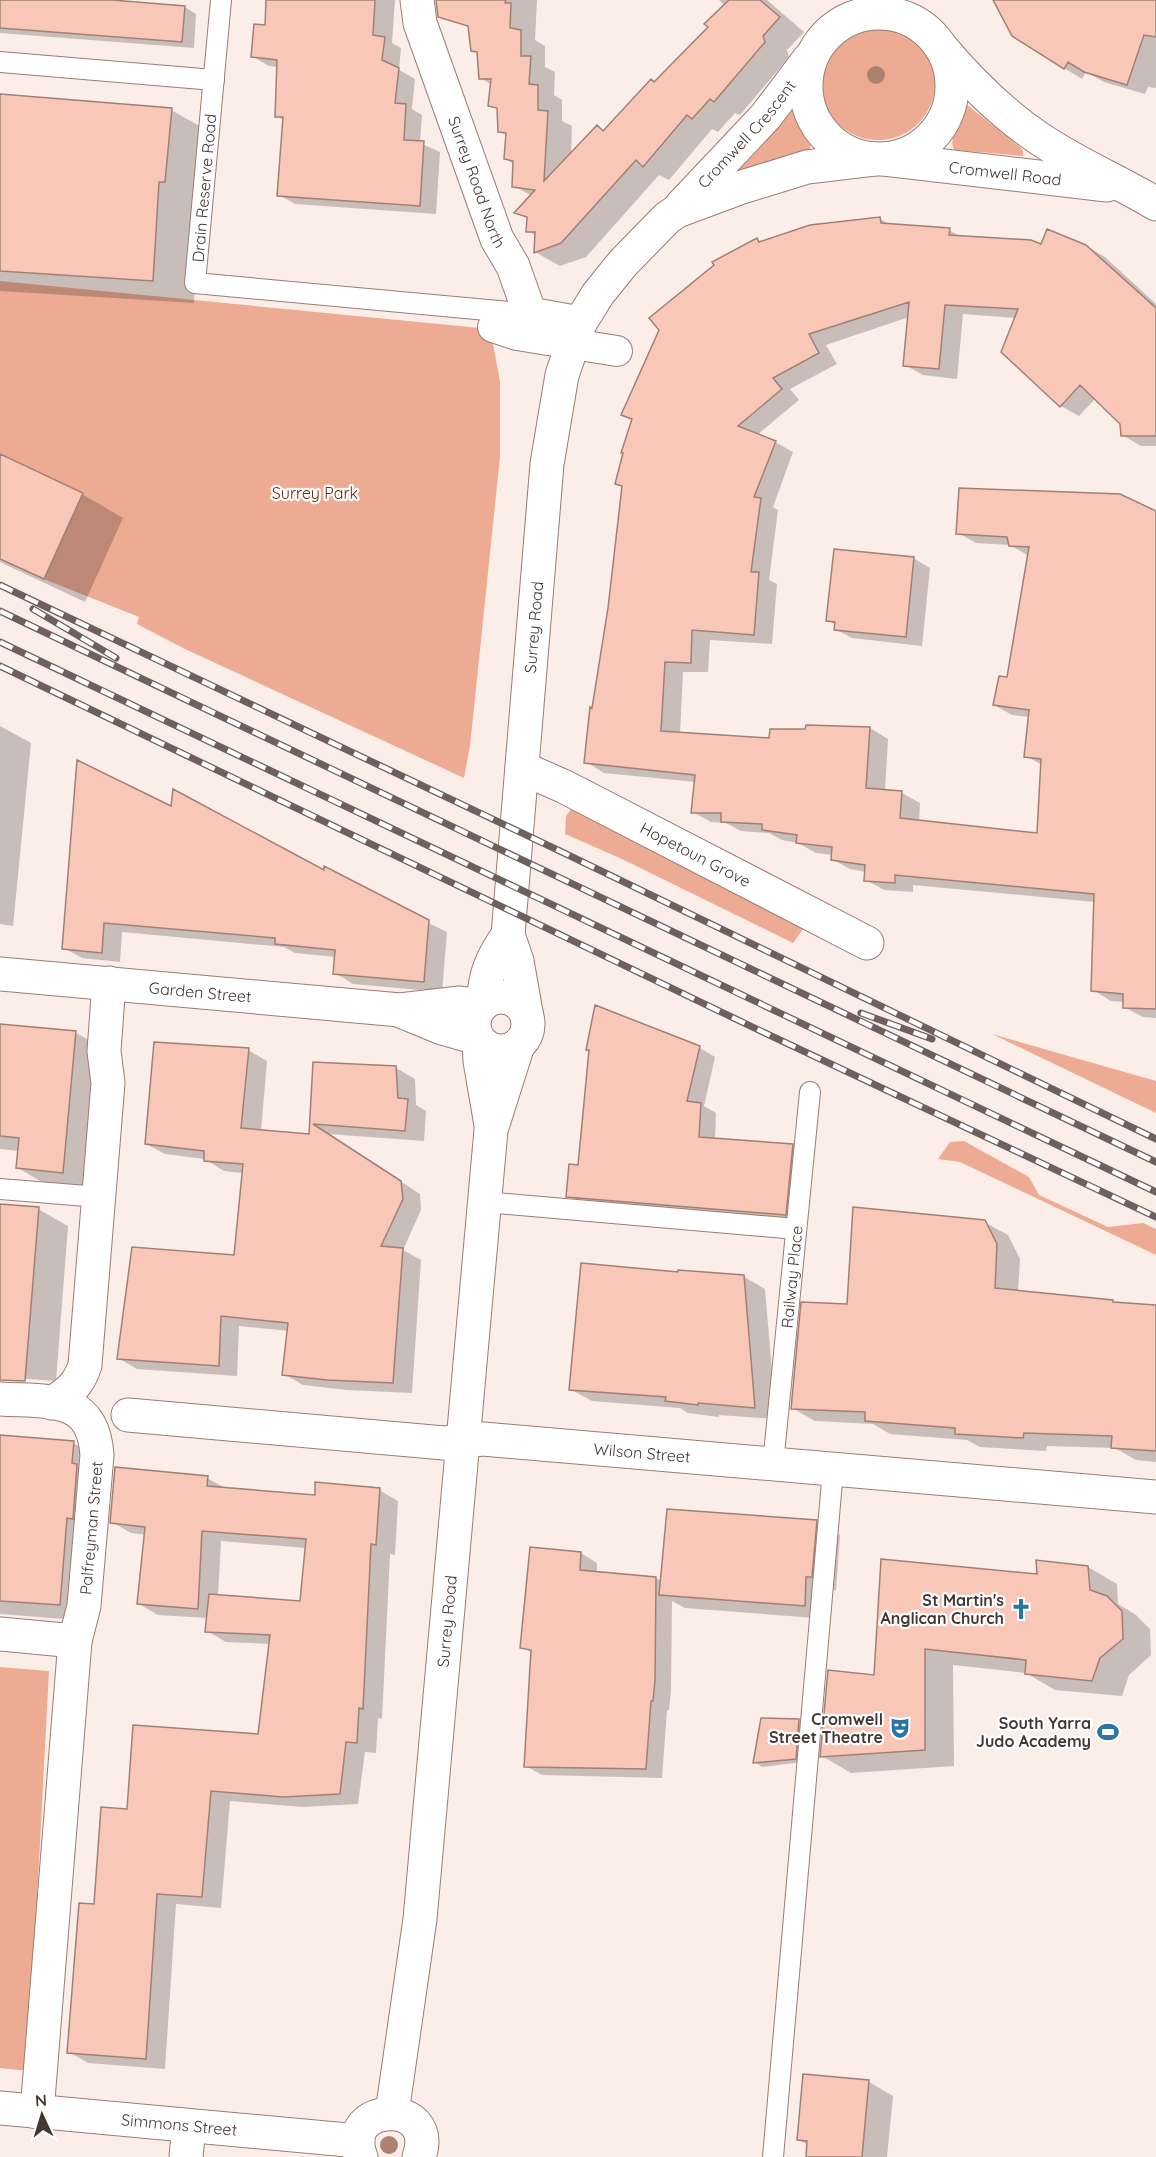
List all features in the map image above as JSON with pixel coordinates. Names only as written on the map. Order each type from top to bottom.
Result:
[{"type":"street","name":"Surrey Road North","points":[[417,0],[420,23],[497,239],[513,266],[530,314]]},
{"type":"street","name":"Cromwell Road","points":[[836,0],[816,48],[805,84],[809,107],[819,129],[843,150],[858,156],[879,159],[1146,193]]},
{"type":"street","name":"Cromwell Road","points":[[879,159],[913,150],[926,142],[936,131],[950,104],[952,90],[949,67],[937,42],[911,0]]},
{"type":"street","name":"Cromwell Road","points":[[816,48],[841,23],[854,17],[883,13],[911,20],[924,28],[970,82],[1021,125],[1067,155],[1146,193]]},
{"type":"street","name":"Cromwell Crescent","points":[[576,333],[598,294],[623,263],[667,218],[677,211],[766,116],[816,48]]},
{"type":"street","name":"Cromwell Crescent","points":[[677,211],[739,188],[807,167],[879,159]]},
{"type":"street","points":[[530,314],[617,351]]},
{"type":"street","points":[[493,327],[517,335],[576,333]]},
{"type":"street","name":"Surrey Road","points":[[526,1012],[517,961],[508,935],[547,464],[562,375],[576,333]]},
{"type":"street","name":"Hopetoun Grove","points":[[522,768],[576,793],[867,943]]},
{"type":"street","name":"Surrey Road","points":[[491,1130],[480,1061],[480,1022],[484,988],[492,958],[508,935]]},
{"type":"street","name":"Garden Street","points":[[0,974],[400,1010],[442,1028],[480,1022]]},
{"type":"street","points":[[0,1398],[52,1403],[69,1393],[82,1377],[85,1365],[108,1083],[104,1051],[109,983]]},
{"type":"street","points":[[501,997],[511,999],[526,1012],[528,1030],[518,1045],[502,1052],[494,1051],[480,1022],[491,999],[501,997]]},
{"type":"street","name":"Surrey Road","points":[[392,2113],[420,1919],[491,1130],[518,1045]]},
{"type":"street","name":"Palfreyman Street","points":[[37,2112],[75,1641],[84,1606],[97,1455],[96,1440],[86,1417],[72,1407],[52,1403]]},
{"type":"street","name":"Wilson Street","points":[[128,1415],[444,1443],[483,1439],[1156,1497]]},
{"type":"street","points":[[0,1634],[75,1641]]},
{"type":"street","name":"Simmons Street","points":[[0,2109],[37,2112],[188,2142],[360,2149]]},
{"type":"street","points":[[360,2149],[366,2124],[383,2113],[392,2113],[403,2115],[412,2121],[418,2130],[422,2140],[419,2157]]},
{"type":"lane","points":[[0,62],[214,80],[221,0]]},
{"type":"lane","name":"Drain Reserve Road","points":[[214,80],[195,283],[530,314]]},
{"type":"lane","name":"Railway Place","points":[[773,1464],[810,1092]]},
{"type":"lane","points":[[0,1189],[99,1197]]},
{"type":"lane","points":[[484,1202],[796,1229]]},
{"type":"lane","points":[[773,2157],[833,1470]]},
{"type":"green space","points":[[878,26],[900,30],[918,43],[931,61],[935,83],[931,105],[918,123],[900,136],[878,140],[856,136],[838,123],[825,105],[821,83],[825,61],[838,43],[856,30]]},
{"type":"green space","points":[[966,104],[1020,147],[1023,156],[955,150],[952,144],[954,132],[960,113]]},
{"type":"green space","points":[[789,109],[799,113],[811,143],[810,150],[791,154],[734,174]]},
{"type":"green space","name":"Surrey Park","points":[[0,281],[490,329],[500,381],[500,457],[470,746],[464,778],[185,649],[137,624],[139,617],[44,579],[83,493],[0,454]]},
{"type":"green space","points":[[572,808],[806,925],[793,943],[622,859],[565,834],[566,816]]},
{"type":"green space","points":[[992,1034],[1156,1081],[1156,1113]]},
{"type":"green space","points":[[964,1141],[1029,1177],[1039,1195],[1108,1227],[1143,1223],[1156,1229],[1156,1255],[960,1162],[938,1159],[950,1142]]},
{"type":"green space","points":[[0,1667],[49,1671],[28,2071],[0,2068]]},
{"type":"building","points":[[0,0],[112,0],[185,6],[182,42],[0,28]]},
{"type":"building","points":[[266,0],[375,0],[373,35],[385,37],[382,60],[399,68],[395,103],[406,104],[404,140],[424,141],[420,206],[277,196],[283,117],[275,117],[277,60],[251,57],[254,24],[265,25]]},
{"type":"building","points":[[436,0],[506,0],[505,3],[511,3],[510,28],[521,30],[521,56],[531,56],[529,84],[538,85],[538,110],[548,111],[544,181],[597,125],[603,131],[651,79],[654,82],[708,27],[704,24],[729,0],[760,0],[780,17],[763,36],[765,42],[714,102],[710,99],[692,119],[687,115],[643,167],[636,160],[561,243],[534,253],[535,232],[526,232],[527,217],[514,213],[535,190],[512,187],[513,161],[504,159],[506,133],[498,132],[497,108],[488,106],[491,79],[479,79],[477,52],[471,51],[468,26],[438,17]]},
{"type":"building","points":[[993,0],[1156,0],[1156,37],[1144,35],[1127,85],[1084,72],[1068,62],[1064,69],[1012,36]]},
{"type":"building","points":[[0,94],[172,108],[165,182],[159,182],[153,281],[0,271]]},
{"type":"building","points":[[880,217],[881,223],[950,228],[949,235],[1031,240],[1041,244],[1047,229],[1086,245],[1156,308],[1156,436],[1121,436],[1120,424],[1080,385],[1060,407],[1001,352],[1018,309],[945,305],[939,369],[903,366],[909,302],[809,334],[819,353],[773,378],[782,389],[738,426],[776,441],[754,497],[761,498],[751,572],[759,572],[754,635],[692,630],[691,663],[665,662],[661,731],[769,738],[770,729],[805,729],[806,725],[870,727],[866,788],[902,791],[900,818],[1037,833],[1041,759],[1024,757],[1029,710],[993,705],[999,676],[1007,677],[1029,547],[1009,546],[1007,537],[956,534],[959,488],[1120,494],[1156,511],[1156,1009],[1123,1008],[1123,994],[1091,991],[1094,894],[895,875],[895,883],[864,881],[865,865],[831,860],[832,847],[796,843],[797,835],[762,830],[762,824],[721,822],[721,813],[691,813],[695,775],[584,763],[590,707],[592,708],[608,608],[622,486],[615,484],[623,453],[621,453],[632,419],[621,415],[659,330],[649,318],[714,265],[712,262],[757,238],[759,242],[810,225]]},
{"type":"building","points":[[0,454],[83,493],[44,579],[0,559]]},
{"type":"building","points":[[834,549],[914,557],[906,637],[834,630],[835,622],[826,621]]},
{"type":"building","points":[[77,760],[171,806],[173,789],[324,870],[324,866],[429,920],[424,982],[333,974],[335,950],[275,944],[275,938],[104,923],[102,953],[62,949]]},
{"type":"building","points":[[595,1005],[700,1046],[687,1101],[701,1103],[699,1137],[793,1144],[786,1215],[566,1197],[569,1164],[578,1165],[589,1050],[586,1050]]},
{"type":"building","points":[[0,1024],[76,1031],[63,1173],[16,1168],[19,1138],[0,1136]]},
{"type":"building","points":[[154,1042],[249,1048],[241,1128],[309,1134],[313,1062],[396,1066],[398,1098],[408,1099],[405,1131],[313,1124],[401,1181],[403,1199],[381,1246],[403,1248],[393,1383],[282,1375],[288,1323],[221,1316],[219,1366],[117,1359],[132,1247],[234,1255],[243,1164],[204,1161],[204,1151],[145,1144]]},
{"type":"building","points":[[0,1204],[39,1207],[25,1381],[0,1380]]},
{"type":"building","points":[[853,1207],[985,1220],[997,1244],[995,1288],[1156,1305],[1156,1451],[1111,1448],[1112,1436],[1024,1433],[1023,1438],[955,1434],[955,1428],[865,1421],[865,1412],[791,1409],[801,1302],[847,1304]]},
{"type":"building","points":[[581,1263],[678,1272],[678,1270],[744,1275],[755,1408],[698,1403],[698,1405],[665,1401],[666,1397],[569,1390]]},
{"type":"building","points":[[0,1435],[74,1441],[72,1463],[77,1464],[73,1519],[67,1518],[60,1605],[0,1601]]},
{"type":"building","points":[[115,1467],[208,1476],[207,1486],[315,1495],[315,1482],[380,1488],[376,1545],[371,1544],[363,1709],[359,1708],[357,1743],[346,1742],[340,1794],[283,1797],[211,1791],[202,1897],[157,1894],[146,2059],[67,2053],[79,1903],[94,1904],[101,1807],[127,1809],[133,1725],[258,1734],[270,1635],[205,1632],[209,1594],[300,1601],[306,1539],[202,1531],[198,1609],[137,1604],[145,1527],[110,1523]]},
{"type":"building","points":[[667,1509],[817,1520],[812,1577],[806,1577],[805,1606],[659,1595]]},
{"type":"building","points":[[530,1547],[581,1552],[580,1570],[656,1577],[655,1680],[653,1701],[651,1701],[646,1769],[524,1767],[531,1650],[520,1648]]},
{"type":"building","points":[[881,1559],[1037,1574],[1036,1560],[1088,1566],[1090,1590],[1107,1596],[1122,1611],[1123,1639],[1100,1658],[1092,1681],[1025,1674],[1026,1660],[925,1649],[925,1750],[820,1757],[828,1670],[874,1675]]},
{"type":"building","points":[[761,1718],[799,1719],[796,1759],[753,1763]]},
{"type":"building","points":[[803,2074],[869,2080],[862,2157],[806,2157],[807,2141],[797,2140]]},
{"type":"railway","points":[[0,585],[564,853],[1156,1139]]},
{"type":"railway","points":[[33,609],[116,658]]},
{"type":"railway","points":[[0,611],[1156,1162]]},
{"type":"railway","points":[[0,642],[1156,1192]]},
{"type":"railway","points":[[0,666],[765,1033],[1156,1217]]},
{"type":"railway","points":[[861,1013],[932,1039]]},
{"type":"place","name":"St Martin's Anglican Church","points":[[1021,1609]]},
{"type":"place","name":"Cromwell Street Theatre","points":[[900,1728]]},
{"type":"place","name":"South Yarra Judo Academy","points":[[1108,1732]]}]
